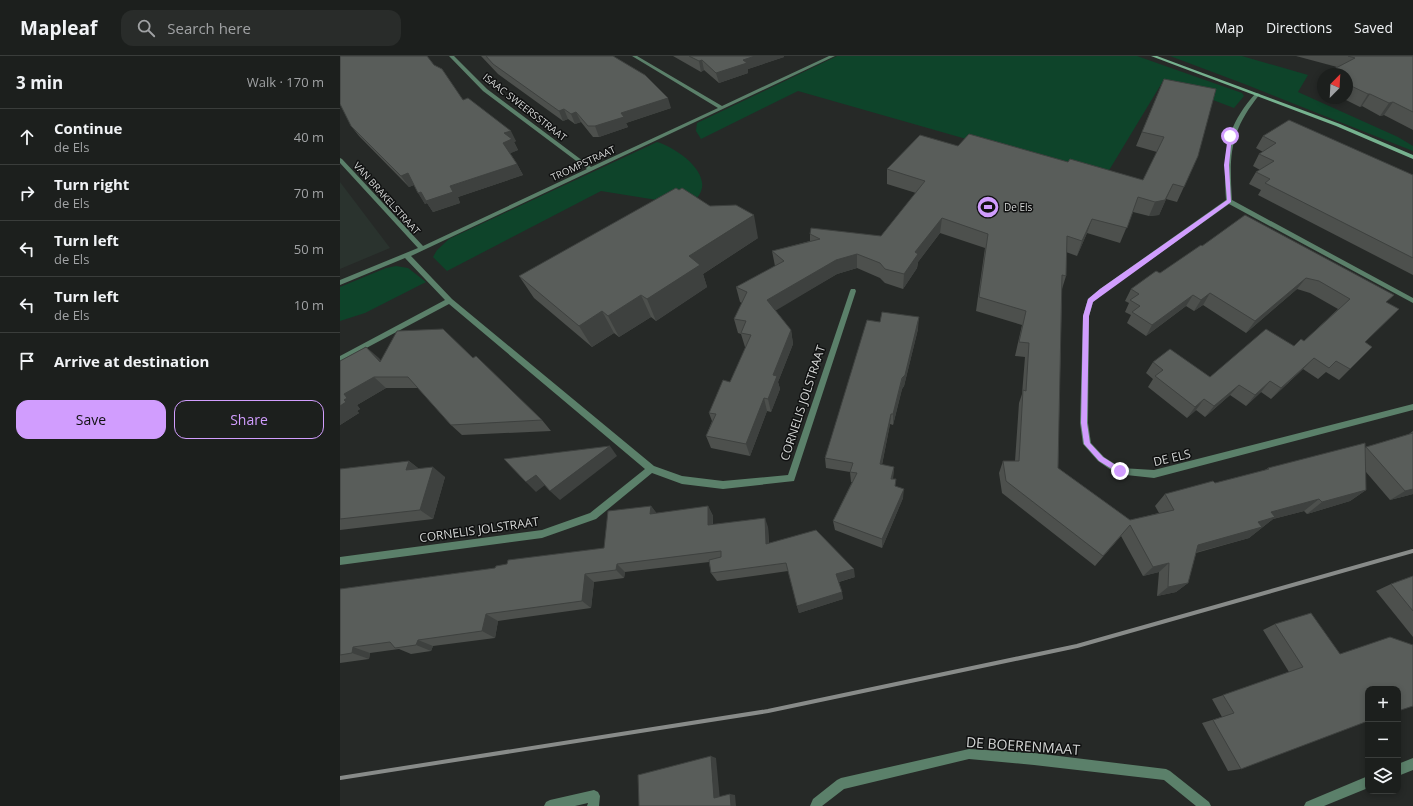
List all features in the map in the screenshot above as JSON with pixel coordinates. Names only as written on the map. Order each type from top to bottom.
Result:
[{"type":"street","name":"ISAAC SWEERSSTRAAT","points":[[451,56],[485,90],[590,169]]},
{"type":"street","points":[[634,56],[722,108]]},
{"type":"street","name":"TROMPSTRAAT","points":[[340,283],[407,256],[830,56]]},
{"type":"street","points":[[1152,56],[1258,94],[1338,125],[1413,157]]},
{"type":"street","points":[[1258,94],[1242,115],[1230,136],[1227,165],[1229,200],[1413,301]]},
{"type":"street","name":"VAN BRAKELSTRAAT","points":[[340,160],[422,249]]},
{"type":"street","name":"DE ELS","points":[[1229,200],[1108,286],[1090,301],[1086,316],[1084,423],[1087,444],[1101,459],[1120,471],[1154,474],[1413,408]]},
{"type":"street","name":"CORNELIS JOLSTRAAT","points":[[407,256],[450,300],[651,469],[682,480],[723,485],[791,478],[853,291]]},
{"type":"street","points":[[340,359],[450,300]]},
{"type":"street","name":"CORNELIS JOLSTRAAT","points":[[340,560],[542,534],[593,516],[651,469]]},
{"type":"street","name":"DE BOERENMAAT","points":[[816,806],[817,803],[842,784],[969,754],[1034,759],[1166,775],[1205,806]]},
{"type":"street","points":[[1401,769],[1413,764]]},
{"type":"street","points":[[1310,806],[1365,783]]},
{"type":"street","points":[[550,806],[594,796],[593,806]]},
{"type":"shaded area","points":[[340,182],[390,248],[340,269]]},
{"type":"green space","points":[[837,56],[1137,56],[1242,93],[1244,96],[1234,108],[1163,81],[1105,177],[1099,177],[798,91],[701,139],[696,131],[697,123]]},
{"type":"green space","points":[[1170,56],[1242,56],[1308,75],[1298,92],[1317,101],[1317,104],[1325,104],[1398,137],[1413,146],[1413,151]]},
{"type":"green space","points":[[657,142],[667,146],[687,159],[701,177],[702,187],[698,196],[688,205],[601,191],[447,271],[433,257],[437,250],[449,239]]},
{"type":"green space","points":[[396,266],[408,268],[426,282],[365,313],[340,321],[340,287],[386,268]]},
{"type":"building","points":[[340,56],[427,56],[434,65],[442,69],[463,100],[468,98],[511,131],[504,133],[512,139],[503,143],[517,164],[450,186],[453,192],[426,201],[421,192],[418,193],[408,173],[401,176],[351,126],[340,104]]},
{"type":"building","points":[[486,56],[613,56],[645,75],[668,98],[621,113],[624,117],[595,126],[588,126],[576,112],[571,114],[564,109],[559,111],[493,64]]},
{"type":"building","points":[[689,56],[755,56],[743,60],[747,63],[716,73],[702,60],[699,61]]},
{"type":"building","points":[[1348,56],[1413,56],[1413,112],[1393,102],[1389,103],[1353,87],[1353,68],[1336,68],[1355,58]]},
{"type":"building","points":[[1164,79],[1216,89],[1198,156],[1184,187],[1173,184],[1165,200],[1155,202],[1138,197],[1127,228],[1092,219],[1082,241],[1067,236],[1066,276],[1062,275],[1058,468],[1130,520],[1174,510],[1165,494],[1213,481],[1215,483],[1365,443],[1366,490],[1322,502],[1319,499],[1271,512],[1275,517],[1258,522],[1262,527],[1198,545],[1188,583],[1168,587],[1169,563],[1153,567],[1130,525],[1103,556],[1006,481],[1003,461],[1019,461],[1023,390],[1026,391],[1029,343],[1019,342],[1026,311],[979,297],[988,234],[942,218],[915,252],[918,254],[904,274],[885,269],[880,263],[857,254],[836,260],[767,300],[791,330],[773,375],[777,376],[768,399],[764,398],[746,444],[706,436],[716,414],[709,413],[723,380],[730,382],[751,335],[741,333],[746,321],[734,319],[747,292],[736,287],[784,261],[772,251],[820,239],[810,234],[811,228],[881,236],[925,181],[887,169],[920,135],[958,146],[969,134],[1068,162],[1070,159],[1143,180],[1164,137],[1142,132]]},
{"type":"building","points":[[1289,120],[1413,175],[1413,258],[1265,183],[1270,179],[1256,172],[1274,161],[1259,154],[1276,143],[1263,136]]},
{"type":"building","points":[[676,188],[679,190],[682,188],[710,206],[736,205],[754,215],[689,256],[700,265],[647,299],[641,295],[608,316],[602,311],[579,326],[519,276]]},
{"type":"building","points":[[1245,215],[1394,295],[1386,302],[1399,309],[1365,342],[1372,347],[1350,369],[1336,361],[1329,368],[1314,358],[1281,388],[1270,381],[1255,395],[1239,385],[1214,406],[1204,399],[1195,407],[1155,376],[1163,370],[1153,362],[1170,349],[1210,377],[1266,329],[1294,346],[1301,339],[1304,341],[1350,299],[1319,281],[1306,278],[1255,321],[1210,293],[1201,300],[1193,295],[1152,325],[1132,312],[1140,306],[1130,300],[1139,294],[1131,289],[1156,271],[1160,273],[1201,245],[1202,246]]},
{"type":"building","points":[[882,312],[919,317],[905,375],[902,378],[893,414],[891,414],[880,464],[894,467],[891,479],[896,479],[895,486],[904,489],[882,539],[833,521],[857,473],[850,472],[853,463],[825,458],[867,320],[880,322]]},
{"type":"building","points":[[443,329],[473,358],[476,356],[542,420],[451,425],[408,377],[374,377],[344,394],[347,398],[344,400],[346,402],[340,406],[340,361],[366,347],[380,362],[397,331]]},
{"type":"building","points":[[1413,433],[1413,489],[1405,491],[1366,447]]},
{"type":"building","points":[[610,446],[550,491],[536,475],[526,482],[504,459]]},
{"type":"building","points":[[409,461],[406,470],[433,467],[420,510],[340,519],[340,469]]},
{"type":"building","points":[[651,506],[650,514],[708,506],[708,525],[765,518],[766,544],[816,530],[854,569],[836,574],[842,592],[797,606],[786,563],[711,573],[709,560],[721,557],[721,551],[617,564],[616,570],[585,574],[582,601],[486,614],[482,631],[418,640],[416,645],[395,648],[390,642],[353,647],[352,653],[340,655],[340,589],[495,568],[496,566],[507,564],[508,560],[604,548],[608,511]]},
{"type":"building","points":[[1413,576],[1413,611],[1391,584]]},
{"type":"building","points":[[1311,613],[1340,654],[1390,637],[1413,645],[1413,706],[1401,710],[1401,686],[1365,686],[1365,722],[1241,769],[1213,720],[1234,713],[1223,695],[1303,667],[1275,624]]},
{"type":"building","points":[[711,756],[714,798],[730,794],[731,806],[639,806],[638,775]]},
{"type":"railway","points":[[340,778],[768,711],[1077,646],[1413,551]]},
{"type":"place","name":"De Els","points":[[988,207]]},
{"type":"route","points":[[1120,471],[1101,459],[1087,444],[1084,423],[1086,316],[1090,301],[1229,200],[1227,165],[1230,136]]}]
